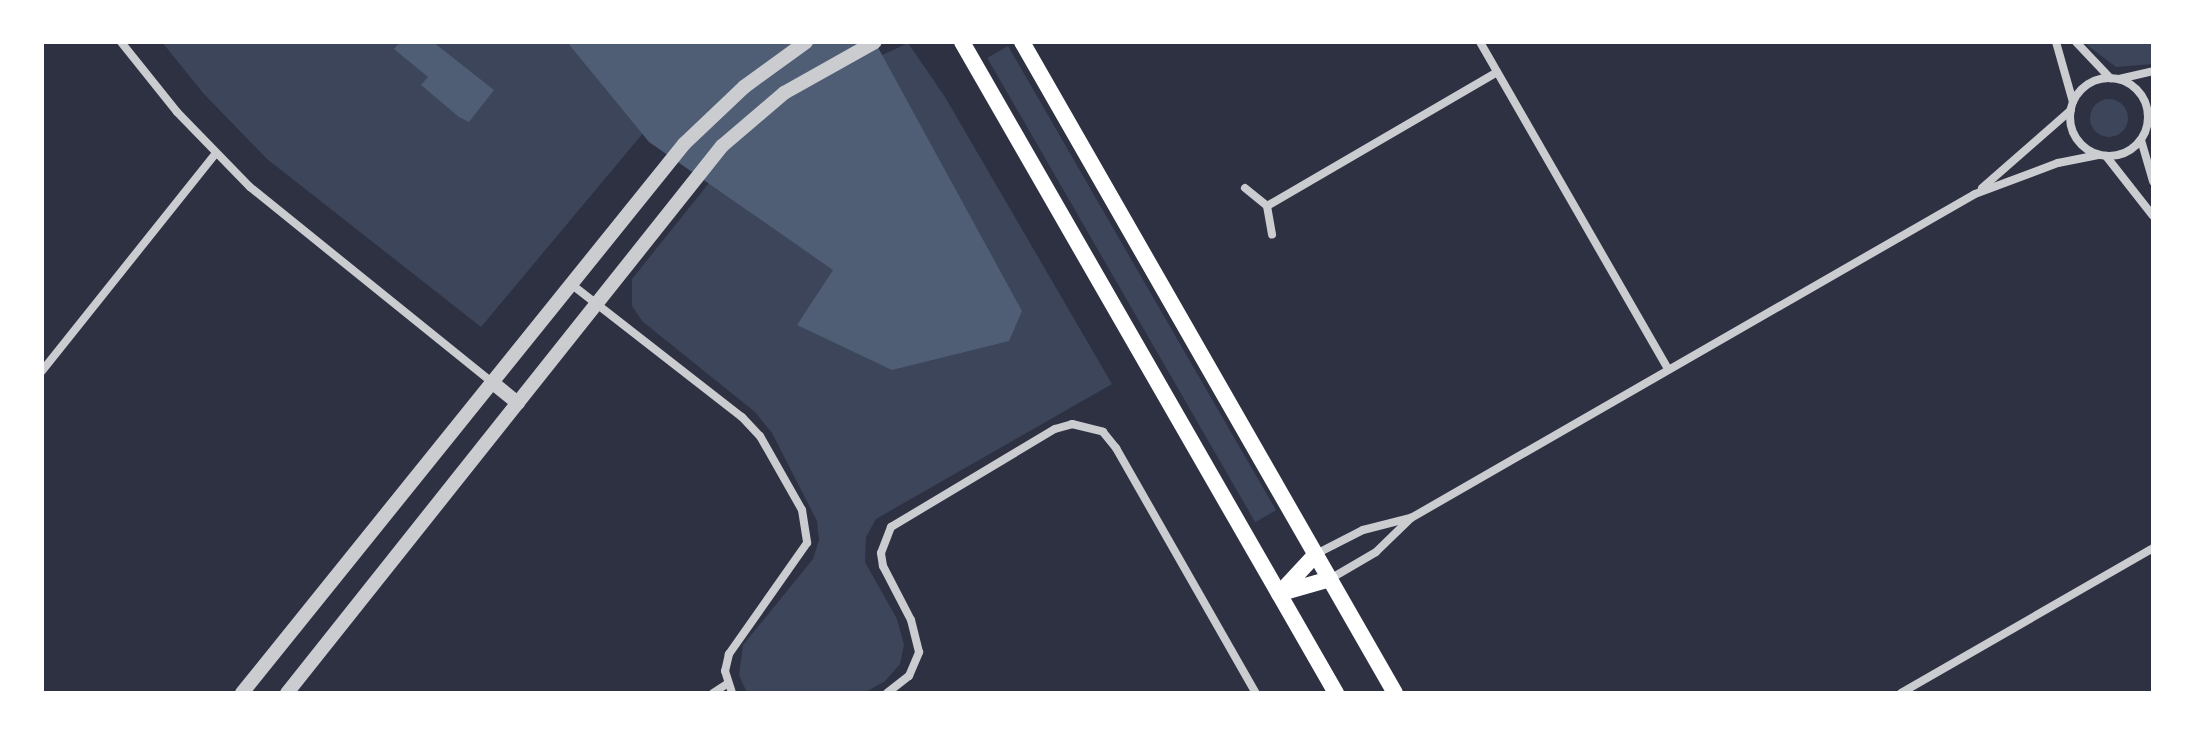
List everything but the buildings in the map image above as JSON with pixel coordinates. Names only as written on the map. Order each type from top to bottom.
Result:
[{"type":"main road","points":[[962,42],[1336,693]]},
{"type":"main road","points":[[1022,42],[1395,693]]},
{"type":"main road","points":[[1279,594],[1316,554]]},
{"type":"main road","points":[[1279,594],[1330,579]]},
{"type":"street","points":[[121,42],[215,154],[282,214],[518,403]]},
{"type":"street","points":[[242,693],[665,168],[716,111],[806,42]]},
{"type":"street","points":[[287,693],[688,186],[761,111],[875,42]]},
{"type":"street","points":[[1480,42],[1668,369]]},
{"type":"street","points":[[2056,42],[2079,142],[2102,155],[2153,216]]},
{"type":"street","points":[[2076,42],[2114,79],[2144,100],[2143,136],[2153,181]]},
{"type":"street","points":[[1975,194],[2072,106],[2088,85],[2153,71]]},
{"type":"street","points":[[1267,206],[1497,72]]},
{"type":"street","points":[[1330,579],[1376,552],[1411,518],[1975,194],[2058,163],[2131,149],[2153,123]]},
{"type":"street","points":[[42,371],[215,154]]},
{"type":"street","points":[[1245,188],[1267,206],[1272,235]]},
{"type":"street","points":[[571,284],[742,417],[760,436],[802,510],[807,543],[734,642],[725,671],[732,693]]},
{"type":"street","points":[[887,693],[909,676],[919,652],[911,620],[883,566],[881,553],[891,527],[1055,429],[1084,424],[1103,432],[1116,448],[1256,693]]},
{"type":"street","points":[[1316,554],[1363,530],[1411,518]]},
{"type":"street","points":[[1901,693],[2153,548]]},
{"type":"street","points":[[713,693],[727,684]]},
{"type":"shaded area","points":[[162,42],[739,42],[649,126],[481,327],[267,159],[203,93]]},
{"type":"shaded area","points":[[400,42],[433,42],[494,90],[469,122],[421,85],[428,77],[394,49]]},
{"type":"shaded area","points":[[567,42],[875,42],[1022,311],[1009,341],[892,370],[797,325],[833,270],[649,142]]},
{"type":"shaded area","points":[[2083,42],[2153,42],[2153,64],[2116,67]]},
{"type":"shaded area","points":[[908,43],[945,97],[1112,384],[876,519],[866,537],[865,562],[897,619],[904,645],[900,664],[885,681],[864,693],[747,693],[739,675],[743,645],[813,559],[819,540],[817,521],[772,433],[755,412],[642,321],[632,306],[632,279],[725,163],[833,78]]},
{"type":"shaded area","points":[[1008,46],[1276,510],[1255,522],[987,58]]},
{"type":"shaded area","points":[[2109,99],[2123,104],[2128,118],[2123,132],[2109,137],[2095,132],[2090,118],[2095,104]]}]
